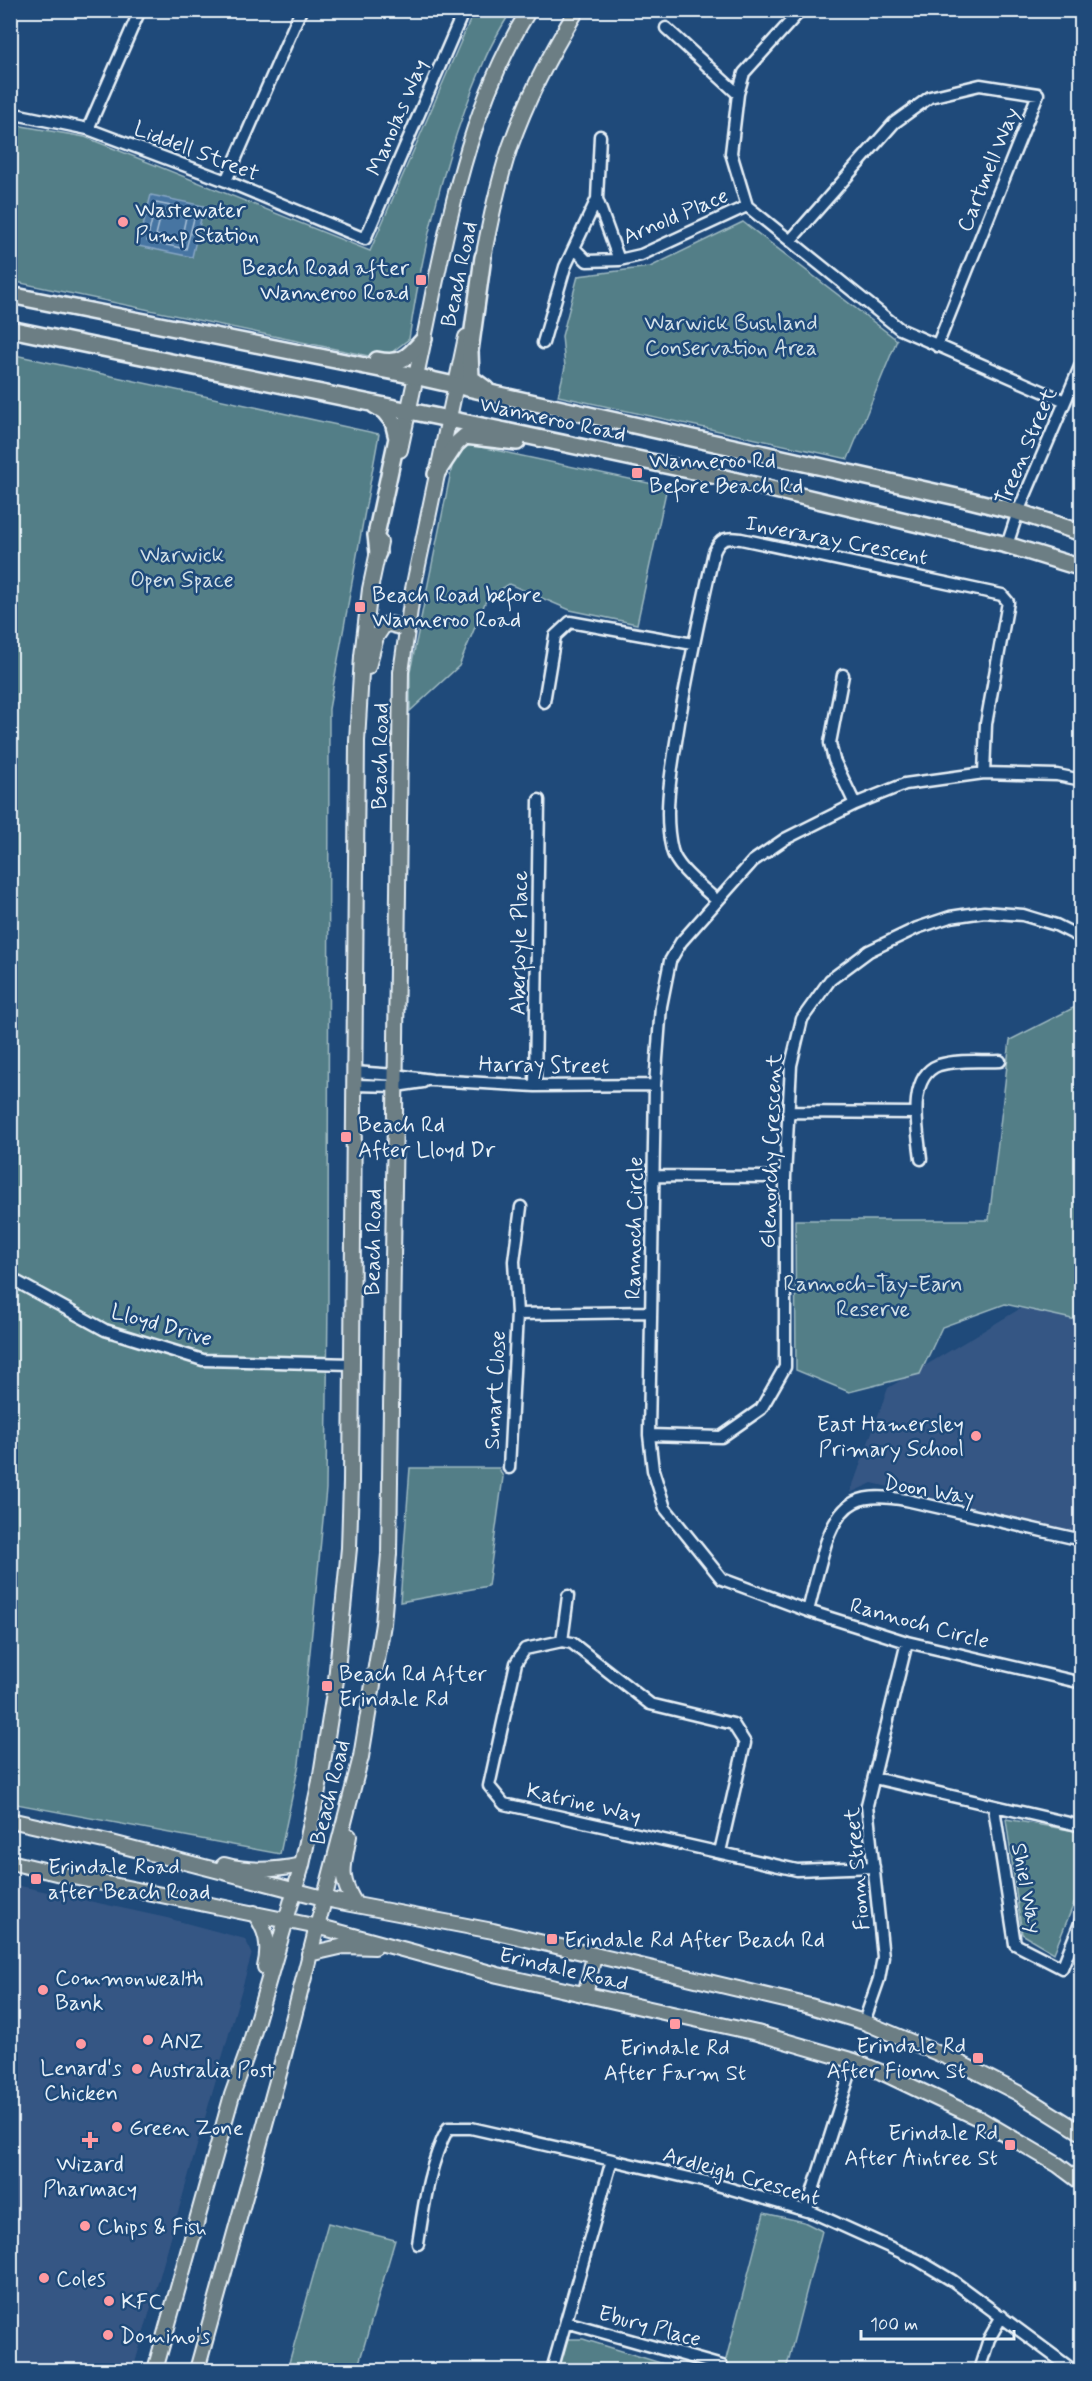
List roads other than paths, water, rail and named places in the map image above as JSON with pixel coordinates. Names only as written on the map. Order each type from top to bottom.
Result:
[{"type":"highway","points":[[483,257],[470,351],[471,378],[494,393]]},
{"type":"highway","name":"Wanneroo Road","points":[[10,295],[494,393],[1018,512],[1082,533]]},
{"type":"highway","name":"Wanneroo Road","points":[[10,330],[586,448],[1007,545],[1082,568]]},
{"type":"highway","points":[[223,338],[262,340],[393,363],[408,355],[424,339]]},
{"type":"highway","points":[[372,403],[384,411],[393,422],[397,438],[376,535],[378,553]]},
{"type":"highway","points":[[436,474],[456,444],[465,436],[586,448]]},
{"type":"main road","name":"Beach Road","points":[[155,2370],[232,2095],[295,1892],[320,1781],[336,1680],[350,1548],[359,701],[369,589],[417,377],[457,183],[469,141],[505,53],[529,10]]},
{"type":"main road","name":"Beach Road","points":[[197,2370],[353,1790],[374,1686],[383,1624],[389,1554],[401,672],[413,588],[500,184],[532,90],[577,10]]},
{"type":"main road","points":[[359,701],[379,630],[384,625],[390,624],[407,629]]},
{"type":"main road","points":[[353,1790],[352,1822],[343,1868],[345,1888],[356,1905]]},
{"type":"main road","name":"Erindale Road","points":[[10,1820],[295,1892],[492,1931],[810,2006],[864,2022],[954,2060],[1041,2106],[1082,2133]]},
{"type":"main road","points":[[145,1853],[174,1852],[233,1868],[284,1869],[302,1865]]},
{"type":"main road","name":"Erindale Road","points":[[10,1862],[316,1926],[498,1975],[757,2033],[854,2061],[980,2118],[1058,2165],[1082,2183]]},
{"type":"main road","points":[[254,1913],[262,1924],[269,1951],[257,1997],[254,2029]]},
{"type":"main road","points":[[309,1954],[344,1946],[374,1947],[412,1957],[442,1959]]},
{"type":"main road","points":[[585,1995],[594,1956]]},
{"type":"street","points":[[88,129],[140,10]]},
{"type":"street","points":[[226,181],[301,10]]},
{"type":"street","name":"Manolas Way","points":[[365,239],[464,10]]},
{"type":"street","points":[[801,10],[744,73],[738,94],[731,153],[747,206],[900,329],[1065,401]]},
{"type":"street","points":[[666,28],[738,94]]},
{"type":"street","name":"Cartmell Way","points":[[790,241],[894,123],[930,97],[980,86],[1038,94],[937,346]]},
{"type":"street","name":"Liddell Street","points":[[10,113],[88,129],[226,181],[365,239]]},
{"type":"street","name":"Arnold Place","points":[[600,136],[597,199],[619,260]]},
{"type":"street","points":[[543,343],[566,267],[597,199]]},
{"type":"street","name":"Arnold Place","points":[[574,248],[587,261],[619,260],[641,255],[747,206]]},
{"type":"street","name":"Treen Street","points":[[1007,545],[1018,512],[1082,362]]},
{"type":"street","name":"Inveraray Crescent","points":[[717,901],[678,863],[672,852],[670,833],[673,762],[693,644],[714,552],[724,538],[741,539],[993,591],[1002,595],[1008,602],[986,724],[984,773]]},
{"type":"street","points":[[544,702],[555,636],[570,622],[693,644]]},
{"type":"street","points":[[843,675],[830,744],[834,760],[855,804]]},
{"type":"street","name":"Rannoch Circle","points":[[1082,780],[1057,775],[984,773],[905,784],[855,804],[785,839],[753,861],[681,942],[670,961],[661,1006],[655,1085],[650,1435],[653,1470],[665,1508],[722,1580],[808,1611],[907,1642],[1082,1683]]},
{"type":"street","name":"Aberfoyle Place","points":[[535,1086],[540,800]]},
{"type":"street","name":"Glenorchy Crescent","points":[[650,1435],[721,1437],[761,1409],[785,1367],[785,1177],[790,1065],[802,1019],[830,980],[869,951],[917,928],[950,917],[984,912],[1023,915],[1056,925],[1082,938]]},
{"type":"street","points":[[921,1159],[916,1113],[919,1086],[926,1074],[937,1066],[952,1063],[1000,1061]]},
{"type":"street","name":"Harray Street","points":[[354,1079],[432,1080],[535,1086],[655,1085]]},
{"type":"street","points":[[788,1112],[916,1113]]},
{"type":"street","points":[[655,1176],[785,1177]]},
{"type":"street","name":"Sunart Close","points":[[509,1468],[518,1314],[514,1261],[521,1207]]},
{"type":"street","name":"Lloyd Drive","points":[[10,1278],[105,1330],[203,1360],[351,1364]]},
{"type":"street","name":"Sunart Close","points":[[518,1314],[651,1312]]},
{"type":"street","name":"Doon Way","points":[[808,1611],[833,1524],[848,1506],[867,1498],[890,1497],[906,1500],[1082,1540]]},
{"type":"street","points":[[568,1596],[562,1641],[572,1643],[650,1704],[733,1724],[745,1743],[720,1852]]},
{"type":"street","name":"Katrine Way","points":[[562,1641],[525,1649],[516,1663],[489,1786],[504,1804],[796,1870],[874,1867]]},
{"type":"street","name":"Fionn Street","points":[[864,2022],[884,1957],[867,1805],[907,1642]]},
{"type":"street","name":"Shiel Way","points":[[874,1778],[994,1808],[1082,1826]]},
{"type":"street","name":"Shiel Way","points":[[994,1808],[1015,1944],[1062,1968],[1082,1918]]},
{"type":"street","points":[[807,2209],[854,2061]]},
{"type":"street","name":"Ardleigh Crescent","points":[[418,2244],[425,2196],[439,2145],[447,2128],[471,2128],[707,2182],[807,2209],[918,2260],[953,2281],[1073,2370]]},
{"type":"street","points":[[552,2370],[612,2160]]},
{"type":"street","points":[[979,2370],[988,2338],[1002,2316]]},
{"type":"street","name":"Ebury Place","points":[[566,2322],[722,2366]]},
{"type":"water","points":[[151,195],[204,206],[192,257],[138,246]]},
{"type":"place","name":"Wastewater Pump Station","points":[[123,222]]},
{"type":"place","name":"Beach Road after Wanneroo Road","points":[[421,280]]},
{"type":"place","name":"Wanneroo Rd Before Beach Rd","points":[[637,473]]},
{"type":"place","name":"Beach Road before Wanneroo Road","points":[[360,607]]},
{"type":"place","name":"Beach Rd After Lloyd Dr","points":[[346,1137]]},
{"type":"place","name":"East Hamersley Primary School","points":[[976,1436]]},
{"type":"place","name":"Beach Rd After Erindale Rd","points":[[327,1686]]},
{"type":"place","name":"Erindale Road after Beach Road","points":[[36,1879]]},
{"type":"place","name":"Erindale Rd After Beach Rd","points":[[552,1939]]},
{"type":"place","name":"Commonwealth Bank","points":[[43,1990]]},
{"type":"place","name":"Erindale Rd After Farm St","points":[[675,2024]]},
{"type":"place","name":"ANZ","points":[[148,2040]]},
{"type":"place","name":"Lenard's Chicken","points":[[81,2044]]},
{"type":"place","name":"Erindale Rd After Fionn St","points":[[978,2058]]},
{"type":"place","name":"Australia Post","points":[[137,2069]]},
{"type":"place","name":"Green Zone","points":[[117,2127]]},
{"type":"place","name":"Wizard Pharmacy","points":[[90,2140]]},
{"type":"place","name":"Erindale Rd After Aintree St","points":[[1010,2145]]},
{"type":"place","name":"Chips & Fish","points":[[85,2226]]},
{"type":"place","name":"Coles","points":[[44,2278]]},
{"type":"place","name":"KFC","points":[[109,2301]]},
{"type":"place","name":"Domino's","points":[[108,2335]]},
{"type":"park label","name":"Warwick Bushland Conservation Area","points":[[731,334]]},
{"type":"park label","name":"Warwick Open Space","points":[[182,566]]},
{"type":"park label","name":"Rannoch-Tay-Earn Reserve","points":[[873,1296]]}]
